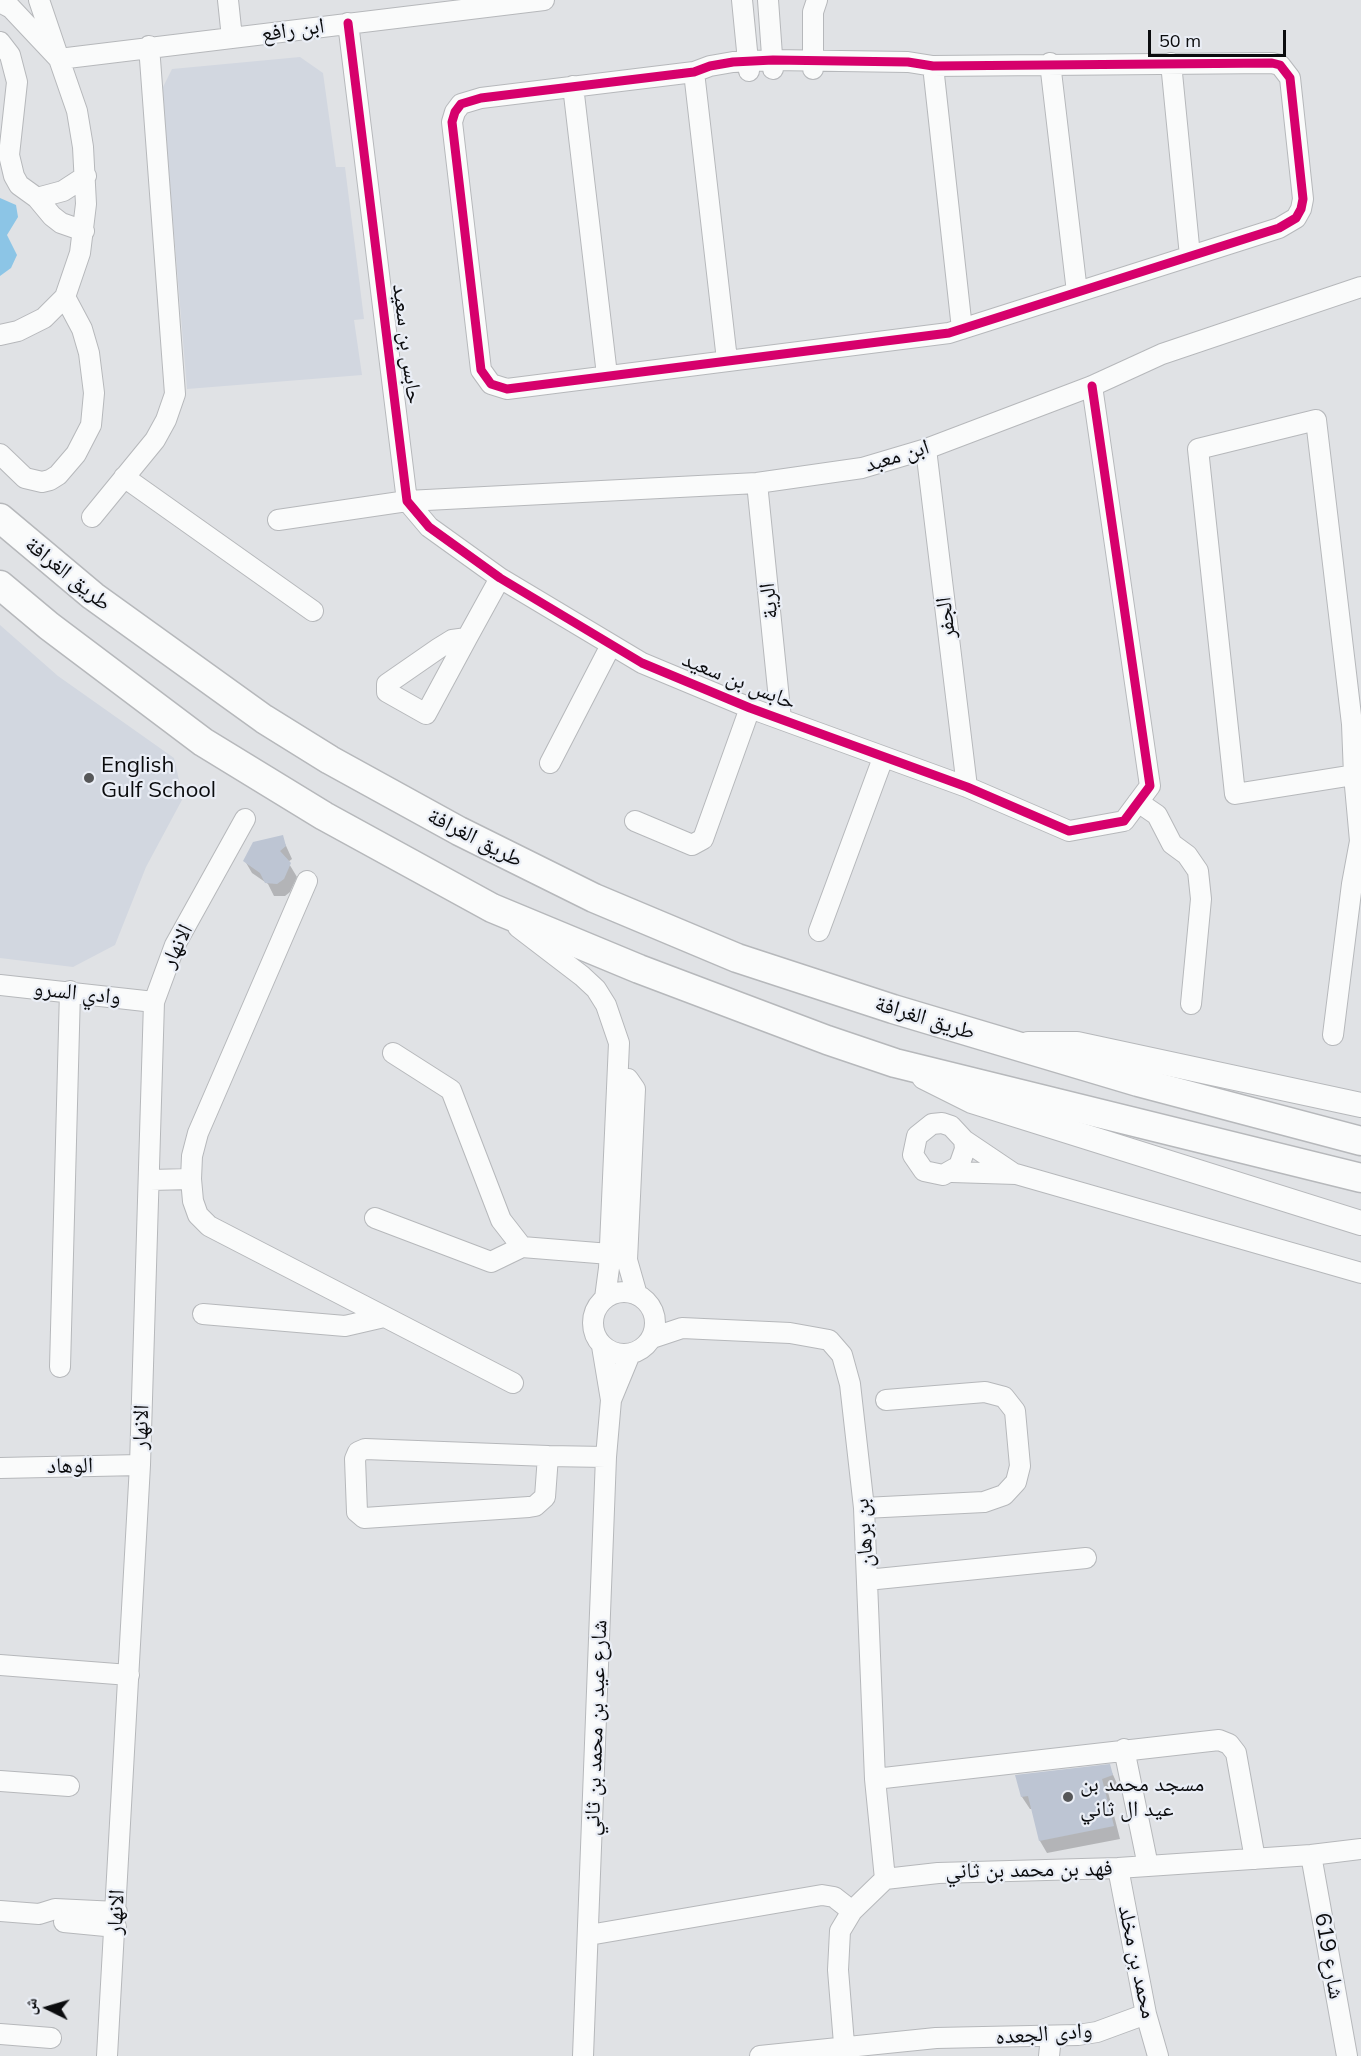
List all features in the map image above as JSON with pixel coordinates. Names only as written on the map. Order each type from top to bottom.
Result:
[{"type":"highway","name":"طريق الغرافة","points":[[0,518],[93,596],[264,719],[330,760],[459,831],[594,898],[737,958],[1009,1044],[1138,1082],[1361,1141]]},
{"type":"highway","points":[[0,585],[48,626],[203,742],[324,816],[492,908],[650,973],[827,1040],[895,1063],[1361,1178]]},
{"type":"main road","name":"طريق الغرافة","points":[[1009,1044],[1077,1044],[1361,1105]]},
{"type":"main road","points":[[895,1063],[972,1101],[1361,1223]]},
{"type":"street","points":[[0,335],[18,331],[44,318],[65,297],[75,274],[84,231],[86,176],[77,111],[39,0]]},
{"type":"street","points":[[228,0],[232,38]]},
{"type":"street","name":"ابن رافع","points":[[58,59],[149,46],[544,0]]},
{"type":"street","points":[[742,0],[749,66]]},
{"type":"street","points":[[768,0],[773,65]]},
{"type":"street","points":[[813,65],[813,12],[817,0]]},
{"type":"street","points":[[0,2],[18,15],[58,59]]},
{"type":"street","name":"حابس بن سعيد","points":[[348,23],[407,501],[429,527],[500,578],[610,646],[642,663],[750,708],[967,787],[1069,831],[1124,821],[1150,786],[1092,386]]},
{"type":"street","points":[[0,42],[15,68],[17,82],[9,154],[10,165],[19,185],[37,198],[48,212],[61,223],[84,231]]},
{"type":"street","points":[[92,517],[155,440],[166,420],[175,394],[149,46]]},
{"type":"street","points":[[1050,63],[1077,292]]},
{"type":"street","points":[[1050,63],[1272,63],[1286,70],[1290,78],[1303,199],[1301,209],[1288,224],[962,329],[929,337],[727,360],[507,389],[490,384],[481,370],[452,122],[454,112],[461,104],[471,100],[694,72],[722,75],[749,66],[813,65],[903,71],[933,66],[1050,63]]},
{"type":"street","points":[[1171,63],[1190,256]]},
{"type":"street","points":[[933,66],[962,329]]},
{"type":"street","points":[[694,72],[727,360]]},
{"type":"street","points":[[573,86],[607,375]]},
{"type":"street","points":[[37,198],[63,191],[86,176]]},
{"type":"street","name":"ابن معبد","points":[[278,520],[407,501],[757,483],[862,468],[926,449],[1092,386],[1162,354],[1361,287]]},
{"type":"street","points":[[0,454],[25,478],[42,482],[50,480],[58,475],[76,454],[91,425],[94,393],[89,353],[82,329],[65,297]]},
{"type":"street","points":[[1333,1035],[1352,884],[1361,843],[1354,776],[1356,724],[1316,420],[1198,449],[1235,794],[1354,776]]},
{"type":"street","name":"الجفر","points":[[926,449],[967,787]]},
{"type":"street","points":[[124,477],[313,611]]},
{"type":"street","name":"الرية","points":[[757,483],[781,719]]},
{"type":"street","points":[[467,638],[447,643],[387,684],[388,694],[426,714],[500,578]]},
{"type":"street","points":[[550,763],[610,646]]},
{"type":"street","points":[[635,821],[692,844],[703,839],[750,708]]},
{"type":"street","points":[[819,931],[883,758]]},
{"type":"street","points":[[1138,802],[1157,815],[1172,844],[1187,855],[1198,871],[1201,899],[1191,1004]]},
{"type":"street","name":"الانهار","points":[[107,2056],[140,1465],[154,1002],[175,945],[245,819]]},
{"type":"street","points":[[308,881],[198,1133],[192,1156],[191,1179],[193,1201],[198,1215],[208,1226],[513,1383]]},
{"type":"street","points":[[492,908],[561,958],[596,989],[606,1005],[619,1043],[619,1087],[610,1254],[605,1298]]},
{"type":"street","name":"وادي السرو","points":[[0,985],[154,1002]]},
{"type":"street","points":[[60,1367],[70,992]]},
{"type":"street","points":[[393,1053],[452,1090],[501,1220],[522,1247]]},
{"type":"street","points":[[619,1087],[623,1080],[628,1079],[635,1089],[627,1260],[636,1295]]},
{"type":"street","points":[[1016,1174],[964,1140],[951,1126],[932,1124],[916,1136],[913,1145],[913,1155],[924,1171],[933,1175],[952,1172],[1016,1174],[1361,1273]]},
{"type":"street","points":[[952,1172],[964,1158],[964,1140]]},
{"type":"street","points":[[150,1180],[191,1179]]},
{"type":"street","points":[[375,1218],[491,1262],[522,1247],[610,1254]]},
{"type":"street","points":[[624,1292],[636,1295],[648,1303],[654,1316],[652,1338],[639,1351],[630,1354],[615,1354],[602,1346],[593,1331],[592,1322],[599,1304],[605,1298],[624,1292]]},
{"type":"street","points":[[203,1314],[345,1326],[384,1317]]},
{"type":"street","name":"بن برهان","points":[[654,1316],[682,1328],[790,1333],[829,1341],[842,1355],[850,1384],[864,1508],[875,1779],[885,1879]]},
{"type":"street","name":"بن برهان","points":[[652,1338],[682,1328]]},
{"type":"street","name":"شارع عيد بن محمد بن ثاني","points":[[583,2056],[606,1456],[611,1400],[602,1346]]},
{"type":"street","name":"شارع عيد بن محمد بن ثاني","points":[[611,1400],[630,1354]]},
{"type":"street","points":[[864,1508],[984,1502],[1004,1495],[1016,1482],[1020,1466],[1015,1411],[1004,1396],[985,1392],[886,1400]]},
{"type":"street","points":[[548,1456],[544,1497],[536,1506],[369,1518],[357,1512],[355,1459],[361,1450],[606,1456]]},
{"type":"street","name":"الوهاد","points":[[0,1468],[140,1465]]},
{"type":"street","points":[[867,1580],[1086,1558]]},
{"type":"street","points":[[0,1665],[129,1675]]},
{"type":"street","points":[[875,1779],[1219,1740],[1229,1744],[1236,1753],[1255,1859]]},
{"type":"street","points":[[1124,1749],[1148,1866]]},
{"type":"street","points":[[0,1781],[69,1786]]},
{"type":"street","name":"فهد بن محمد بن ثاني","points":[[885,1879],[938,1873],[1118,1868],[1311,1856],[1361,1849]]},
{"type":"street","name":"شارع 619","points":[[1311,1856],[1347,2056]]},
{"type":"street","name":"محمد بن مخلد","points":[[1118,1868],[1146,2014],[1158,2056]]},
{"type":"street","points":[[845,2052],[837,1947],[843,1924],[852,1911],[885,1879]]},
{"type":"street","points":[[589,1935],[816,1895],[834,1898],[852,1911]]},
{"type":"street","points":[[0,1911],[39,1914],[50,1920],[116,1920]]},
{"type":"street","name":"وادى الجعده","points":[[760,2056],[935,2047],[1050,2047],[1146,2014]]},
{"type":"street","points":[[0,2034],[51,2038]]},
{"type":"shaded area","points":[[300,57],[323,73],[336,167],[345,167],[364,319],[354,320],[362,375],[187,389],[162,89],[172,69]]},
{"type":"shaded area","name":"English Gulf School","points":[[0,625],[58,676],[174,758],[183,798],[146,867],[115,945],[73,967],[0,958]]},
{"type":"water","points":[[0,198],[16,205],[18,217],[7,235],[17,255],[11,268],[0,276]]},
{"type":"building","points":[[283,835],[286,846],[280,851],[291,863],[284,879],[277,884],[265,883],[260,873],[243,861],[253,842]]},
{"type":"building","name":"مسجد محمد بن عيد ال ثاني","points":[[1110,1764],[1113,1775],[1102,1779],[1114,1826],[1039,1841],[1028,1796],[1021,1797],[1015,1775]]},
{"type":"cycle path","points":[[348,23],[407,501],[429,527],[500,578],[642,663],[750,708],[967,787],[1069,831],[1124,821],[1150,786],[1092,386]]},
{"type":"cycle path","points":[[773,60],[908,62],[933,66],[1272,63],[1280,65],[1290,78],[1303,199],[1301,209],[1296,218],[1279,228],[949,333],[507,389],[491,384],[481,370],[452,122],[461,104],[481,98],[694,72],[710,66],[733,62],[773,60]]},
{"type":"place","name":"English Gulf School","points":[[89,778]]},
{"type":"place","name":"مسجد محمد بن عيد ال ثاني","points":[[1068,1797]]}]
